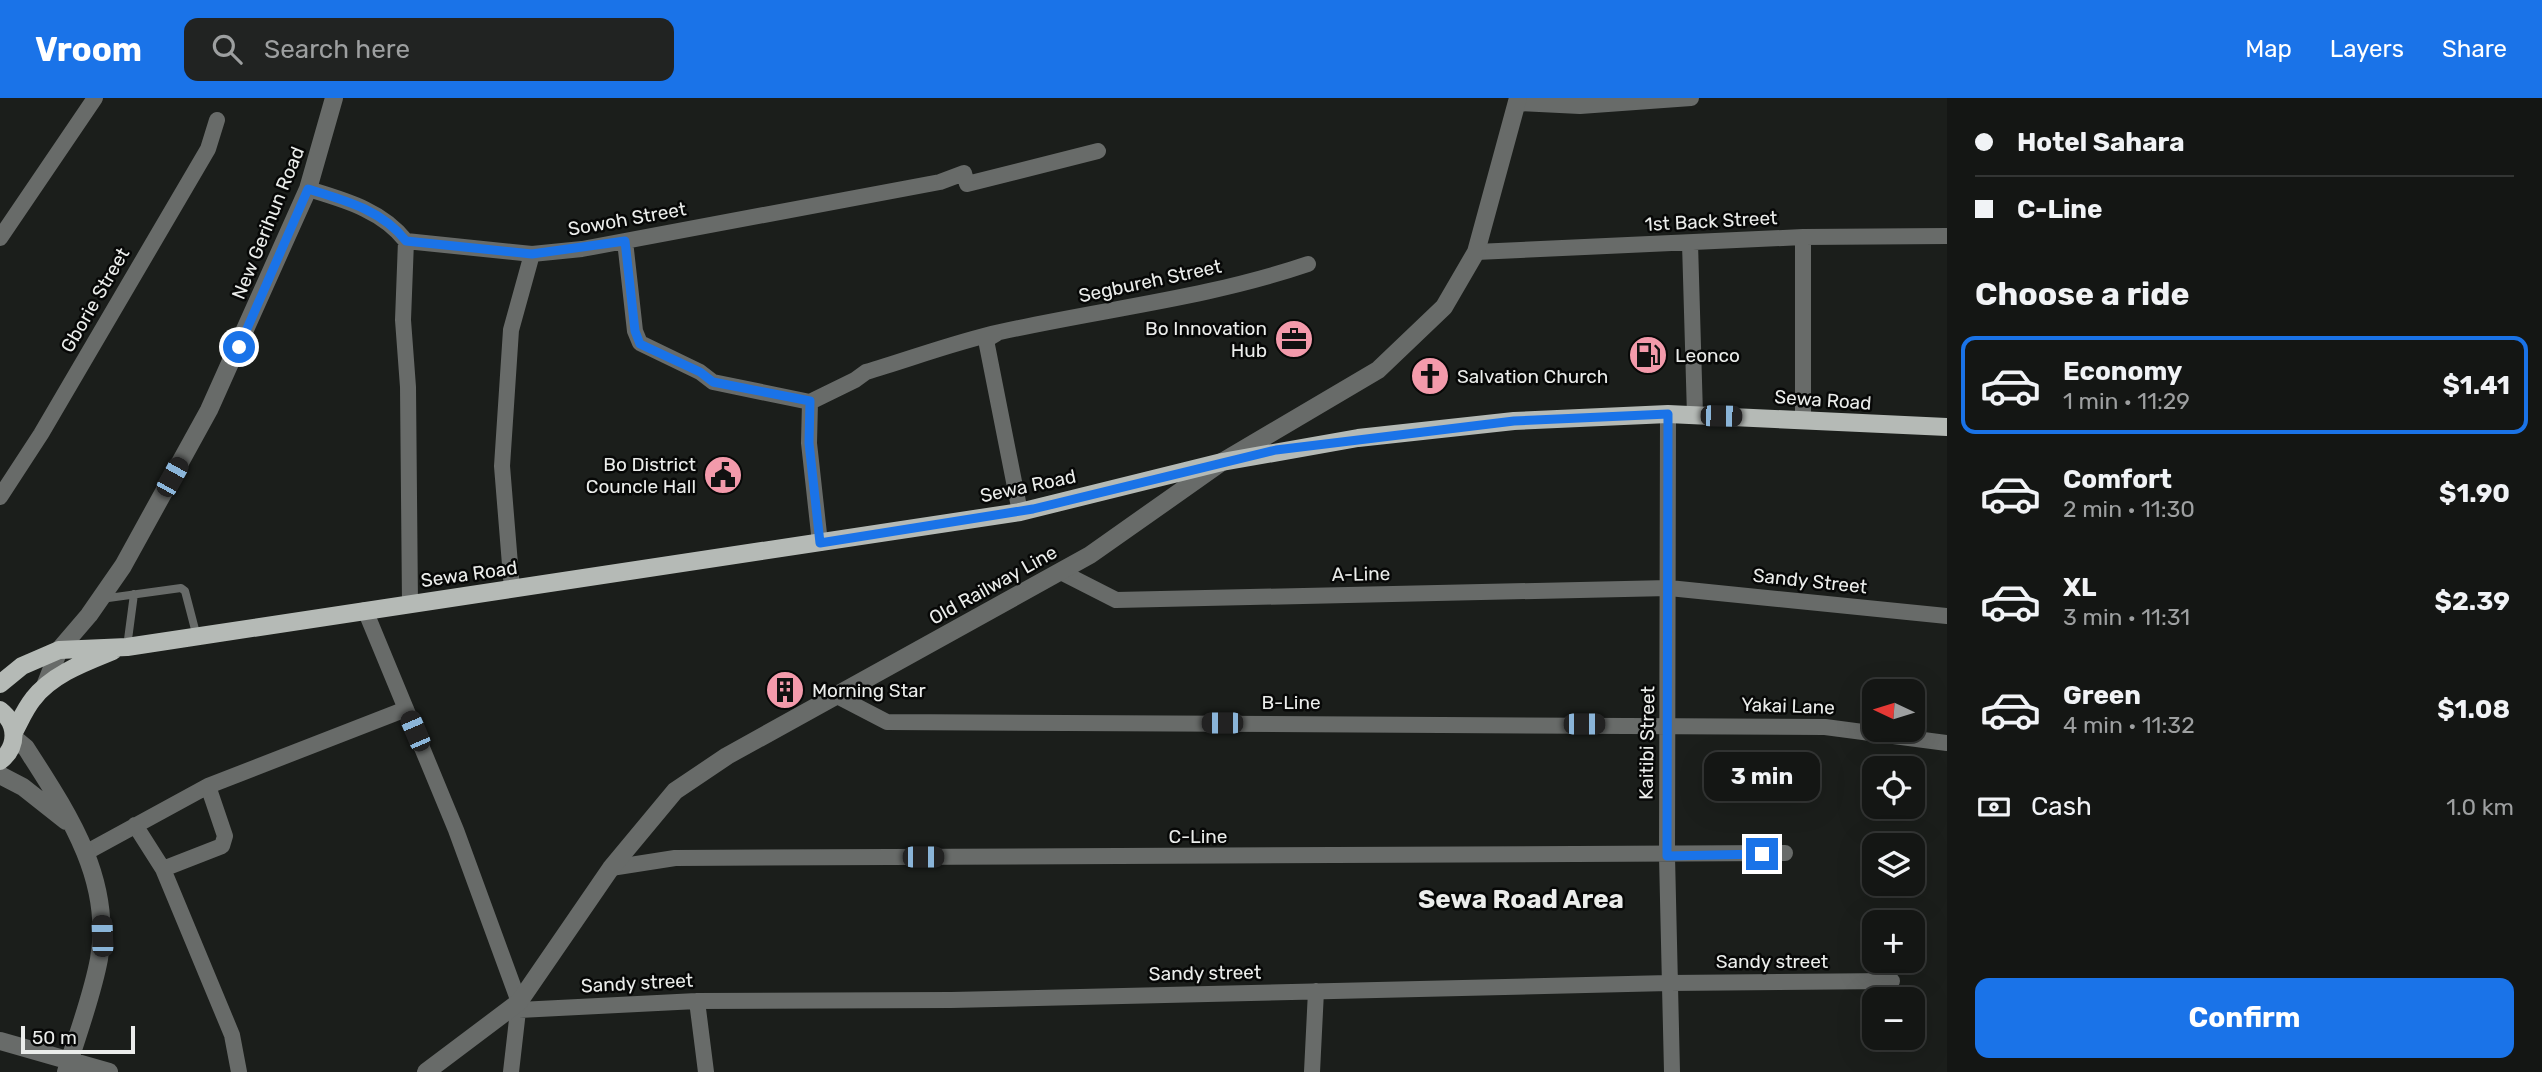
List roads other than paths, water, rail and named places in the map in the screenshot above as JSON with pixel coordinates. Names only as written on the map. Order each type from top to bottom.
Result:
[{"type":"main road","name":"Sewa Road","points":[[123,648],[1020,512],[1222,462],[1358,438],[1514,421],[1668,414],[1803,418],[1882,426],[1947,427]]},
{"type":"main road","points":[[0,684],[22,666],[59,650],[123,648]]},
{"type":"main road","points":[[0,761],[9,752],[29,704],[44,687],[75,667],[123,648]]},
{"type":"main road","points":[[0,710],[11,722],[14,735]]},
{"type":"street","points":[[0,237],[95,98]]},
{"type":"street","name":"New Gerihun Road","points":[[44,687],[59,650],[100,600],[122,566],[209,410],[308,189],[334,98]]},
{"type":"street","points":[[1517,101],[1580,106],[1690,98]]},
{"type":"street","name":"Old Railway Line","points":[[426,1072],[519,1006],[611,868],[675,791],[727,756],[1061,572],[1222,462],[1378,370],[1444,307],[1476,252],[1517,101]]},
{"type":"street","name":"Gborie Street","points":[[0,497],[41,434],[208,149],[217,121]]},
{"type":"street","name":"Sowoh Street","points":[[406,241],[532,254],[625,241],[915,187],[964,173],[967,184],[1098,151]]},
{"type":"street","points":[[308,189],[356,204],[397,229],[406,241],[403,320],[408,387],[410,604]]},
{"type":"street","name":"1st Back Street","points":[[1476,252],[1803,237],[1947,236]]},
{"type":"street","points":[[1803,237],[1803,418]]},
{"type":"street","points":[[625,241],[635,331],[640,344],[700,372],[713,382],[810,401],[809,443],[820,543]]},
{"type":"street","points":[[1690,243],[1695,415]]},
{"type":"street","points":[[512,589],[502,466],[511,330],[532,254]]},
{"type":"street","name":"Segbureh Street","points":[[810,401],[866,372],[998,332],[1146,306],[1308,264]]},
{"type":"street","points":[[998,332],[986,340],[1020,512]]},
{"type":"street","name":"Kaitibi Street","points":[[1668,414],[1667,856],[1672,1072]]},
{"type":"street","name":"A-Line","points":[[1061,572],[1116,600],[1669,589]]},
{"type":"street","name":"Sandy Street","points":[[1669,589],[1947,616]]},
{"type":"street","points":[[365,610],[456,830],[519,1006],[511,1072]]},
{"type":"street","name":"B-Line","points":[[837,696],[887,722],[1668,725]]},
{"type":"street","points":[[87,852],[208,786],[406,709]]},
{"type":"street","name":"Yakai Lane","points":[[1668,725],[1825,727],[1947,743]]},
{"type":"street","points":[[14,735],[26,748],[60,802],[87,852],[97,890],[102,936],[99,961],[67,1067]]},
{"type":"street","points":[[0,775],[23,787],[71,826]]},
{"type":"street","points":[[163,869],[222,846],[225,842],[208,786]]},
{"type":"street","points":[[135,825],[163,869],[232,1035],[239,1072]]},
{"type":"street","name":"C-Line","points":[[611,868],[675,858],[1667,856],[1785,853]]},
{"type":"street","name":"Sandy street","points":[[519,1006],[1892,981]]},
{"type":"street","points":[[1312,1072],[1316,991]]},
{"type":"street","points":[[697,1002],[706,1072]]},
{"type":"street","points":[[0,1041],[67,1067],[109,1072]]},
{"type":"lane","points":[[100,600],[181,587],[185,591],[197,637]]},
{"type":"lane","points":[[123,648],[134,594]]},
{"type":"place","name":"Bo Innovation Hub","points":[[1294,339]]},
{"type":"place","name":"Leonco","points":[[1648,355]]},
{"type":"place","name":"Salvation Church","points":[[1430,376]]},
{"type":"place","name":"Bo District Councle Hall","points":[[723,475]]},
{"type":"place","name":"Morning Star","points":[[785,690]]},
{"type":"district","name":"Sewa Road Area","points":[[1521,899]]}]
